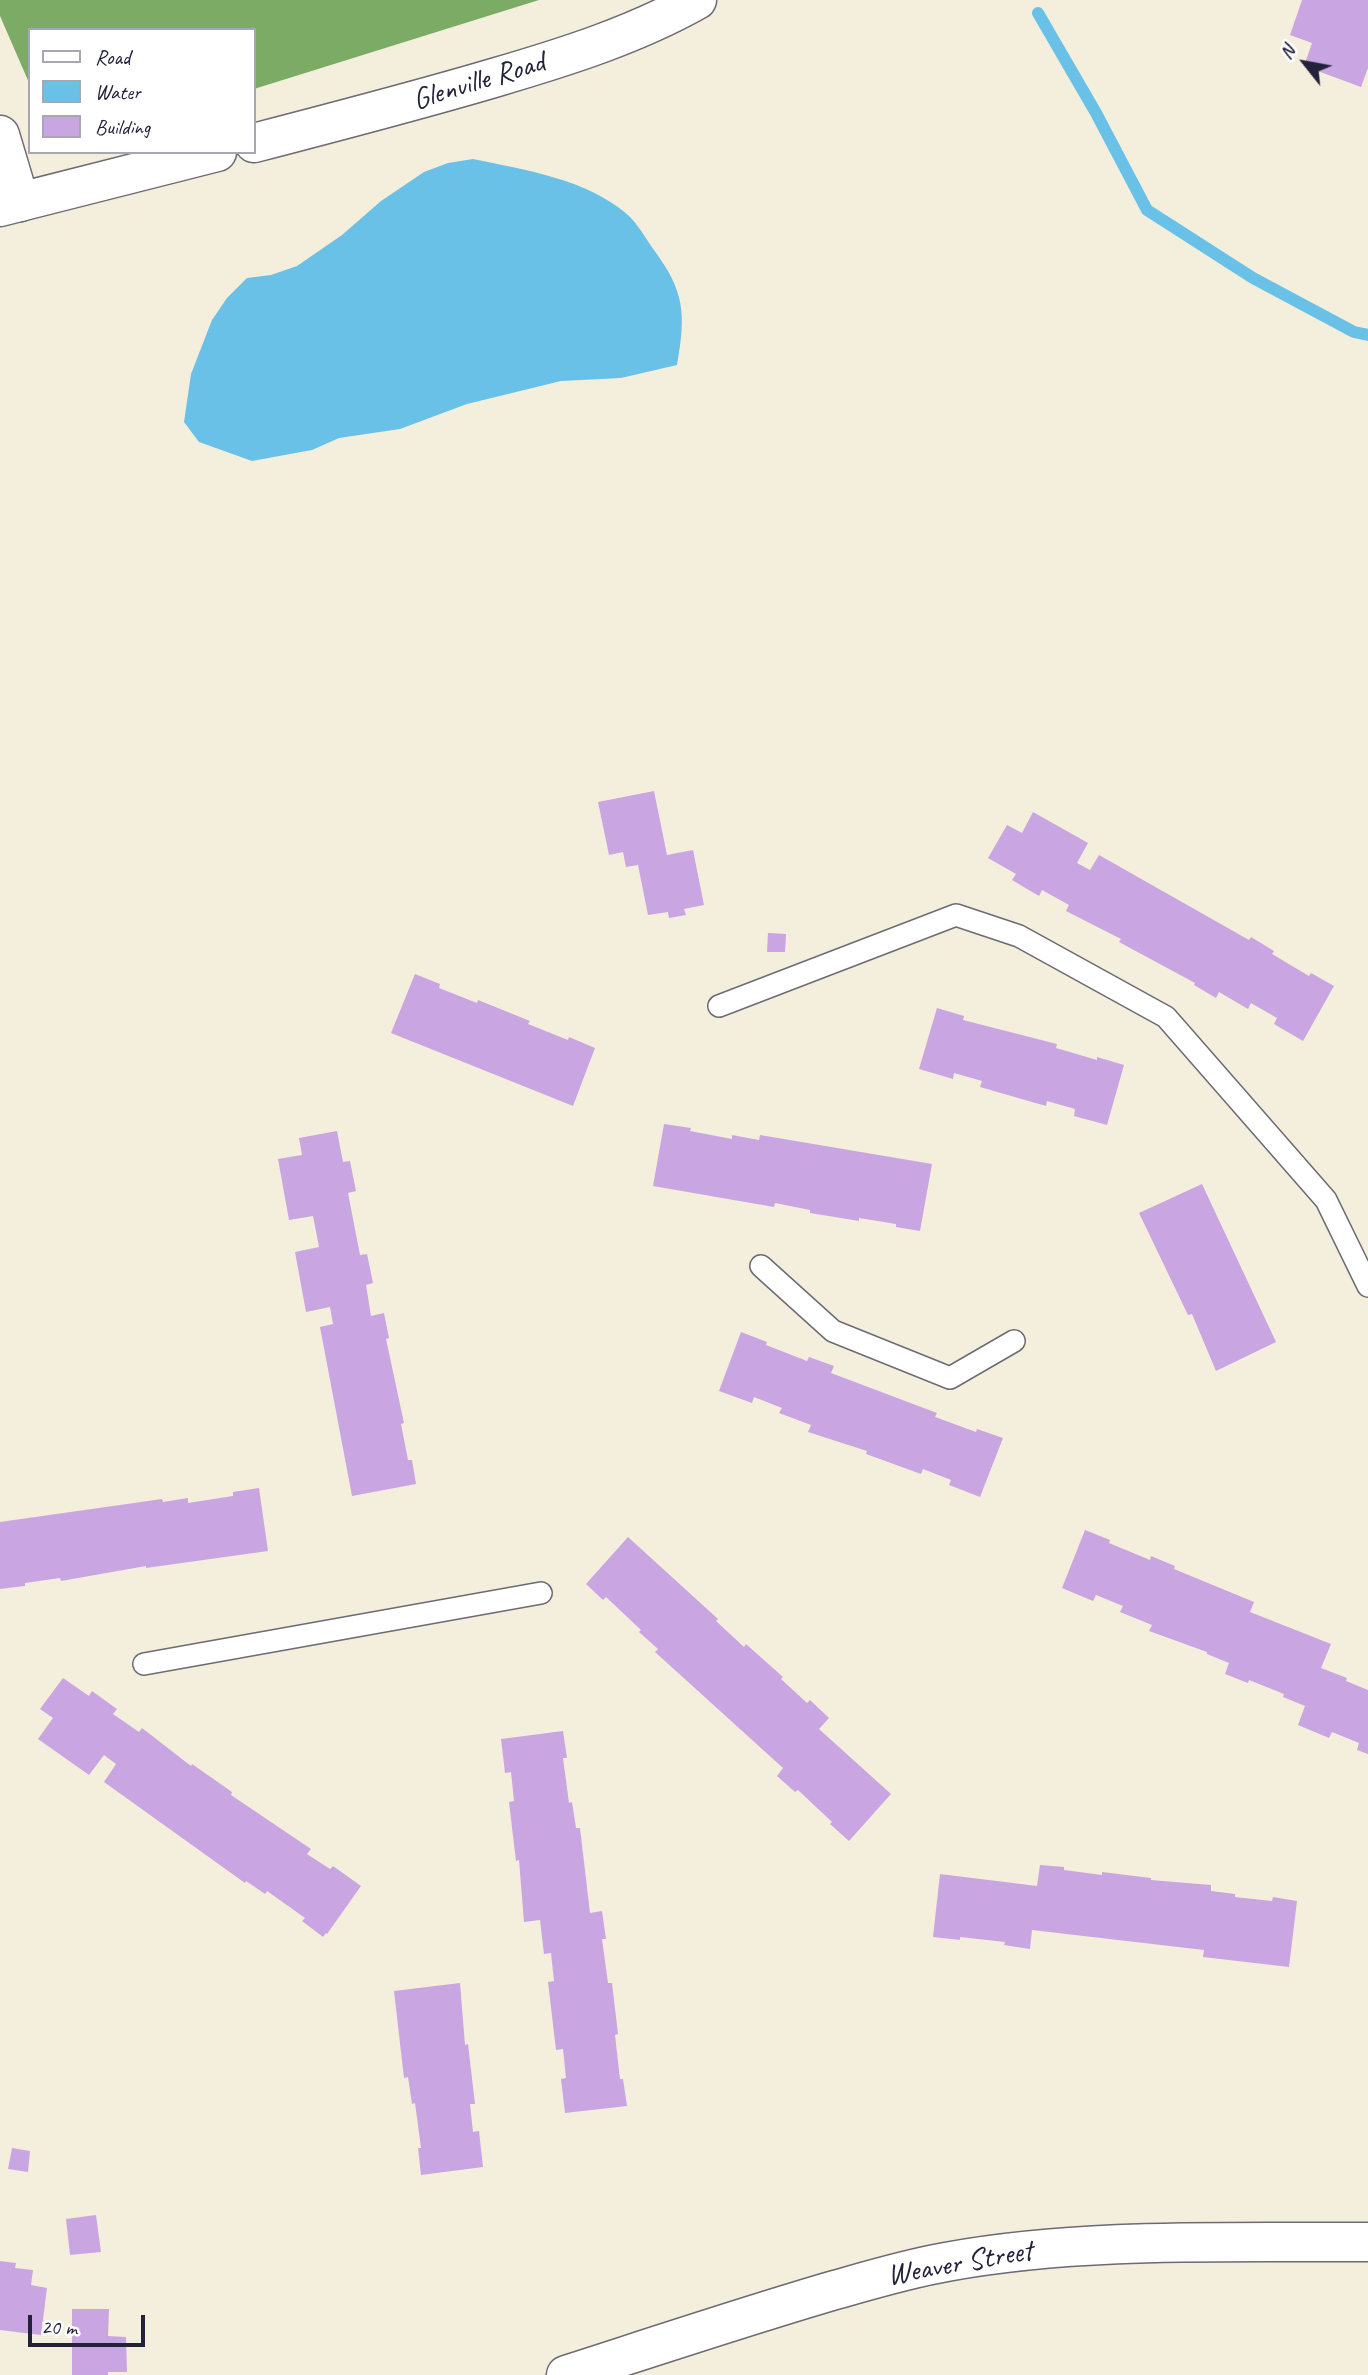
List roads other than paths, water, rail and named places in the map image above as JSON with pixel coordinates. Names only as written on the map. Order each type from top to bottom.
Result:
[{"type":"street","name":"Glenville Road","points":[[256,142],[414,102],[553,61],[666,17],[696,0]]},
{"type":"street","points":[[0,135],[10,205],[209,154]]},
{"type":"street","name":"Weaver Street","points":[[566,2375],[616,2368],[723,2323],[905,2270],[945,2262],[1038,2249],[1178,2243],[1368,2242]]},
{"type":"lane","points":[[719,1006],[956,915],[1019,936],[1166,1017],[1326,1200],[1368,1286]]},
{"type":"lane","points":[[761,1266],[833,1331],[950,1378],[1014,1341]]},
{"type":"lane","points":[[144,1664],[541,1593]]},
{"type":"water","points":[[473,159],[575,184],[612,203],[632,219],[664,265],[677,291],[682,331],[677,365],[621,378],[561,381],[467,404],[400,429],[339,438],[312,450],[252,461],[199,442],[184,422],[191,374],[212,320],[227,298],[247,278],[271,275],[297,266],[342,235],[381,201],[424,172],[448,163]]},
{"type":"waterway","points":[[1038,13],[1096,113],[1147,210],[1253,278],[1354,332],[1368,335]]}]
